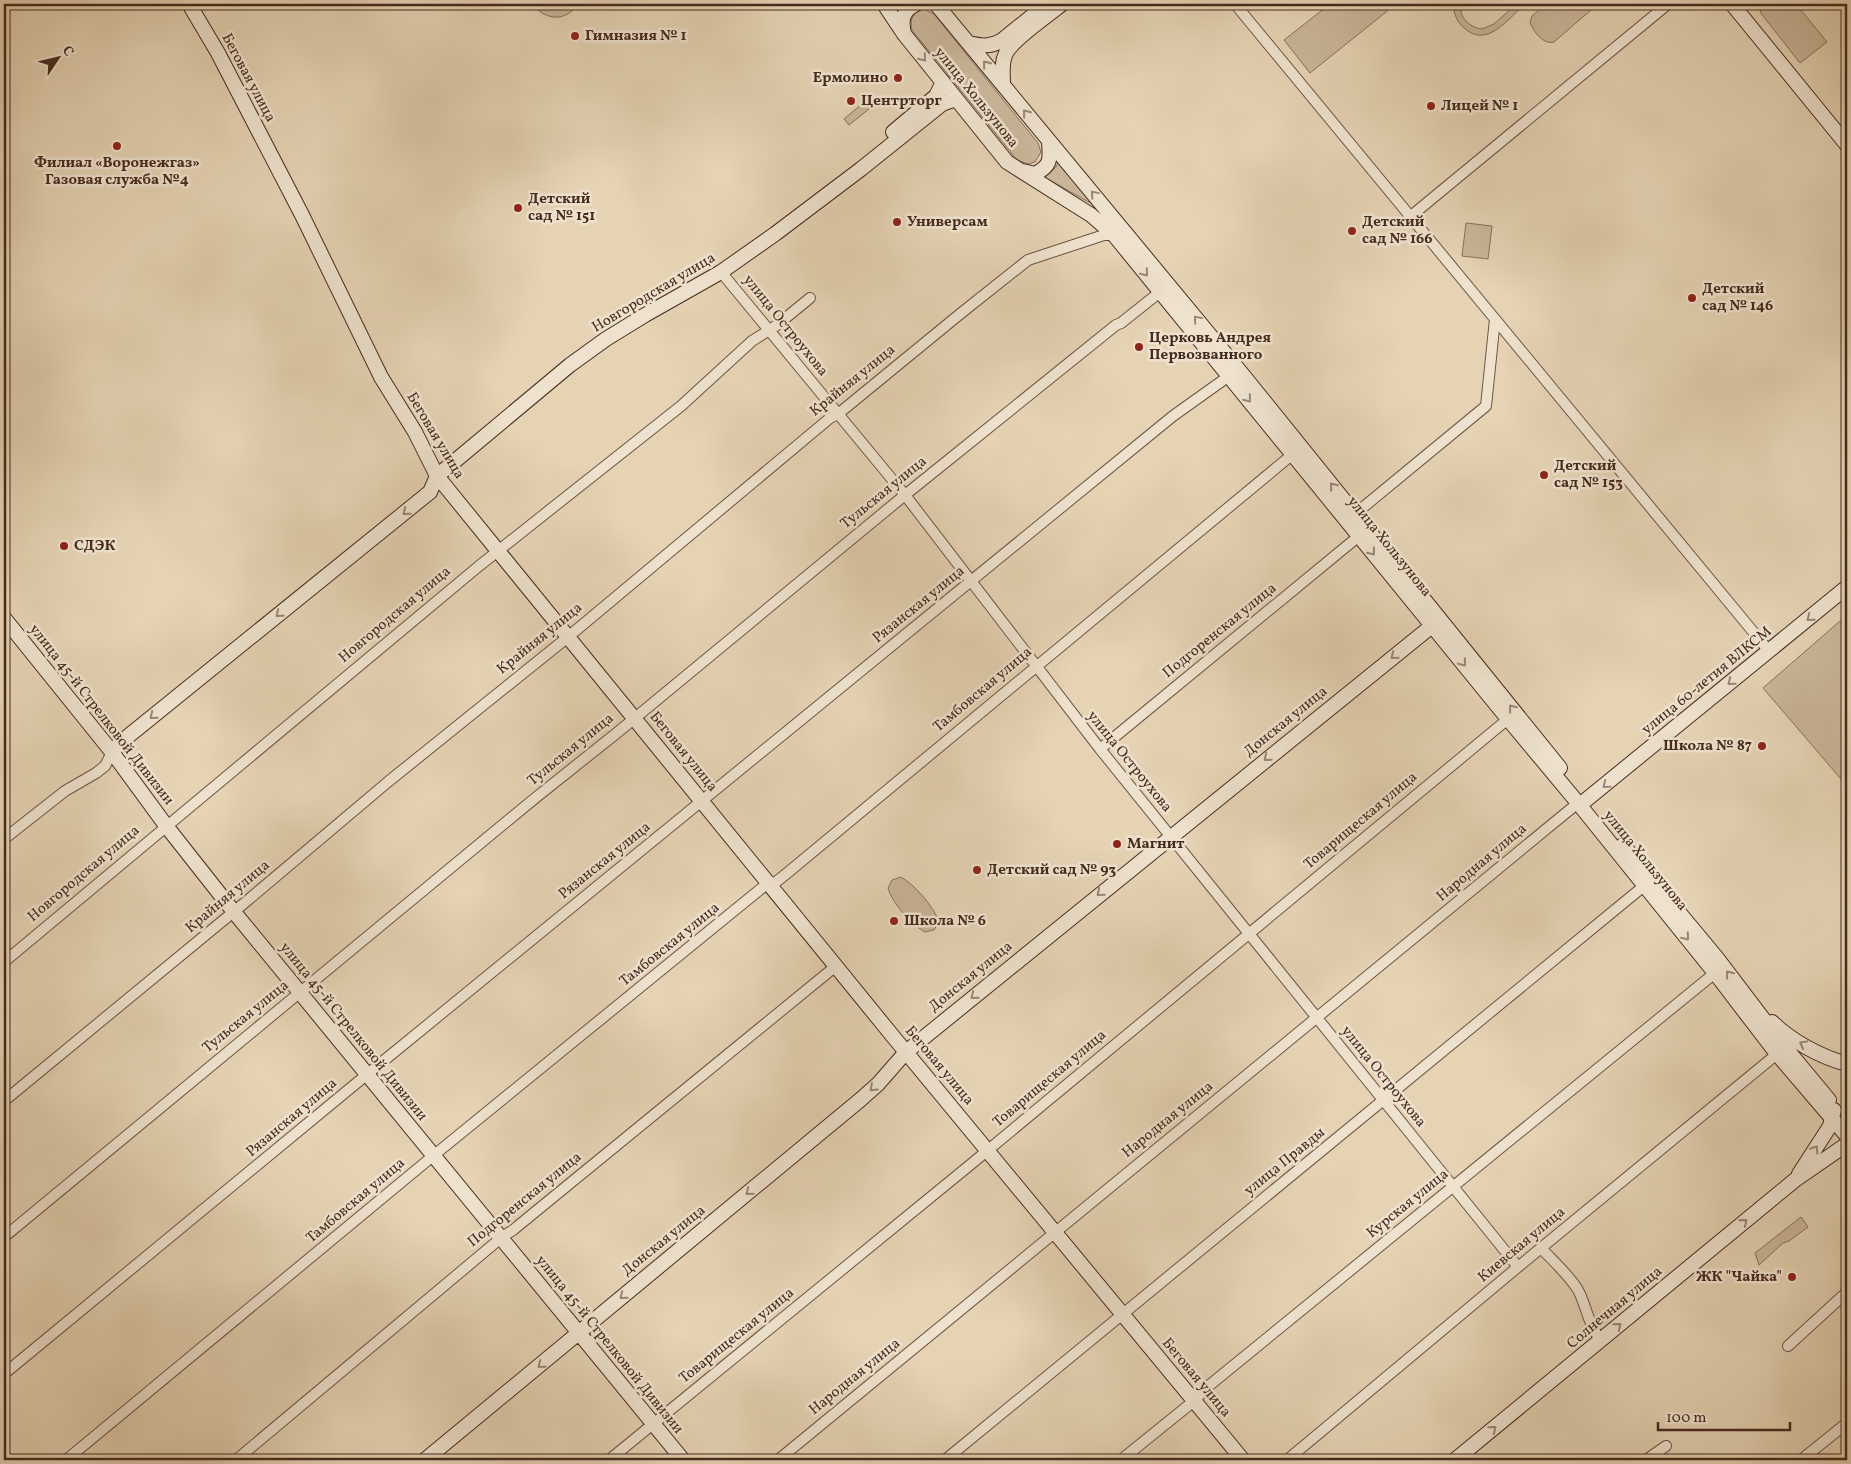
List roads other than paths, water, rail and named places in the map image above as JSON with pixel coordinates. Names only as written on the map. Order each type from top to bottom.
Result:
[{"type":"main road","name":"Беговая улица","points":[[189,4],[218,53],[302,215],[381,378],[415,432],[436,476],[906,1052],[1243,1460]]},
{"type":"main road","name":"улица Хользунова","points":[[884,4],[904,34],[1007,162],[1091,215],[1114,236],[1359,536],[1436,622],[1582,802],[1644,886],[1778,1054],[1834,1112]]},
{"type":"main road","points":[[904,34],[903,15],[906,10],[916,4]]},
{"type":"main road","name":"улица Хользунова","points":[[935,4],[1129,236],[1355,514],[1508,720],[1717,958],[1834,1112],[1847,1133]]},
{"type":"main road","points":[[969,43],[992,46],[1047,4]]},
{"type":"main road","points":[[1003,84],[1002,66],[1006,53],[1018,40],[1062,4]]},
{"type":"main road","points":[[1732,4],[1847,144]]},
{"type":"main road","points":[[1742,4],[1847,132]]},
{"type":"main road","name":"Новгородская улица","points":[[822,198],[856,163],[936,96],[943,82]]},
{"type":"main road","name":"Новгородская улица","points":[[112,752],[121,742],[430,492],[436,476],[570,365],[629,325],[721,272],[776,234],[942,104],[956,99]]},
{"type":"main road","points":[[1020,170],[1035,174],[1045,168],[1050,159],[1049,142]]},
{"type":"main road","name":"улица 60-летия ВЛКСМ","points":[[1582,802],[1847,587]]},
{"type":"main road","name":"улица 45-й Стрелковой Дивизии","points":[[4,618],[112,752],[167,827],[234,912],[683,1460]]},
{"type":"main road","name":"Донская улица","points":[[425,1460],[860,1100],[878,1084],[906,1052],[1436,622]]},
{"type":"main road","points":[[1743,992],[1774,1025],[1799,1042],[1834,1060],[1847,1064]]},
{"type":"main road","name":"Солнечная улица","points":[[1795,1180],[1830,1126],[1834,1112]]},
{"type":"main road","name":"Солнечная улица","points":[[1455,1460],[1795,1180],[1847,1133]]},
{"type":"street","points":[[1235,4],[1769,651]]},
{"type":"street","points":[[1410,216],[1668,4]]},
{"type":"street","name":"Крайняя улица","points":[[4,1101],[234,912],[389,781],[568,637],[830,418],[838,414],[1028,260],[1104,235],[1114,236]]},
{"type":"street","name":"улица Остроухова","points":[[721,272],[904,495],[1100,749],[1518,1267]]},
{"type":"street","name":"Тульская улица","points":[[4,1236],[904,495],[1160,292]]},
{"type":"street","name":"Новгородская улица","points":[[4,962],[498,551],[681,406],[752,341],[810,298]]},
{"type":"street","points":[[1355,514],[1486,406],[1495,319]]},
{"type":"street","name":"Рязанская улица","points":[[4,1374],[1173,416],[1229,376]]},
{"type":"street","name":"Тамбовская улица","points":[[66,1460],[768,883],[776,882],[786,874],[1292,454]]},
{"type":"street","name":"Подгоренская улица","points":[[1100,749],[1359,536]]},
{"type":"street","name":"Товарищеская улица","points":[[609,1460],[988,1150],[1508,720]]},
{"type":"street","name":"Новгородская улица","points":[[4,839],[65,791],[105,766],[112,752]]},
{"type":"street","name":"Народная улица","points":[[778,1460],[1582,802]]},
{"type":"street","name":"улица Правды","points":[[945,1460],[1644,886]]},
{"type":"street","name":"Подгоренская улица","points":[[236,1460],[501,1238],[836,966]]},
{"type":"street","name":"Курская улица","points":[[1121,1460],[1194,1401],[1206,1388],[1715,973]]},
{"type":"street","name":"Киевская улица","points":[[1287,1460],[1518,1267],[1778,1054]]},
{"type":"street","points":[[1541,1248],[1577,1288],[1585,1304],[1589,1323],[1601,1340]]},
{"type":"street","points":[[1788,1346],[1847,1292]]},
{"type":"street","points":[[1801,1460],[1847,1423]]},
{"type":"street","points":[[1646,1460],[1666,1446]]},
{"type":"place","name":"Гимназия № 1","points":[[575,36]]},
{"type":"place","name":"Ермолино","points":[[898,78]]},
{"type":"place","name":"Центрторг","points":[[851,101]]},
{"type":"place","name":"Лицей № 1","points":[[1431,106]]},
{"type":"place","name":"Филиал «Воронежгаз» Газовая служба №4","points":[[117,146]]},
{"type":"place","name":"Детский сад № 151","points":[[518,208]]},
{"type":"place","name":"Универсам","points":[[897,222]]},
{"type":"place","name":"Детский сад № 166","points":[[1352,231]]},
{"type":"place","name":"Детский сад № 146","points":[[1692,298]]},
{"type":"place","name":"Церковь Андрея Первозванного","points":[[1139,347]]},
{"type":"place","name":"Детский сад № 153","points":[[1544,475]]},
{"type":"place","name":"СДЭК","points":[[64,546]]},
{"type":"place","name":"Школа № 87","points":[[1762,746]]},
{"type":"place","name":"Магнит","points":[[1117,844]]},
{"type":"place","name":"Детский сад № 93","points":[[977,870]]},
{"type":"place","name":"Школа № 6","points":[[894,921]]},
{"type":"place","name":"ЖК \"Чайка\"","points":[[1792,1277]]}]
